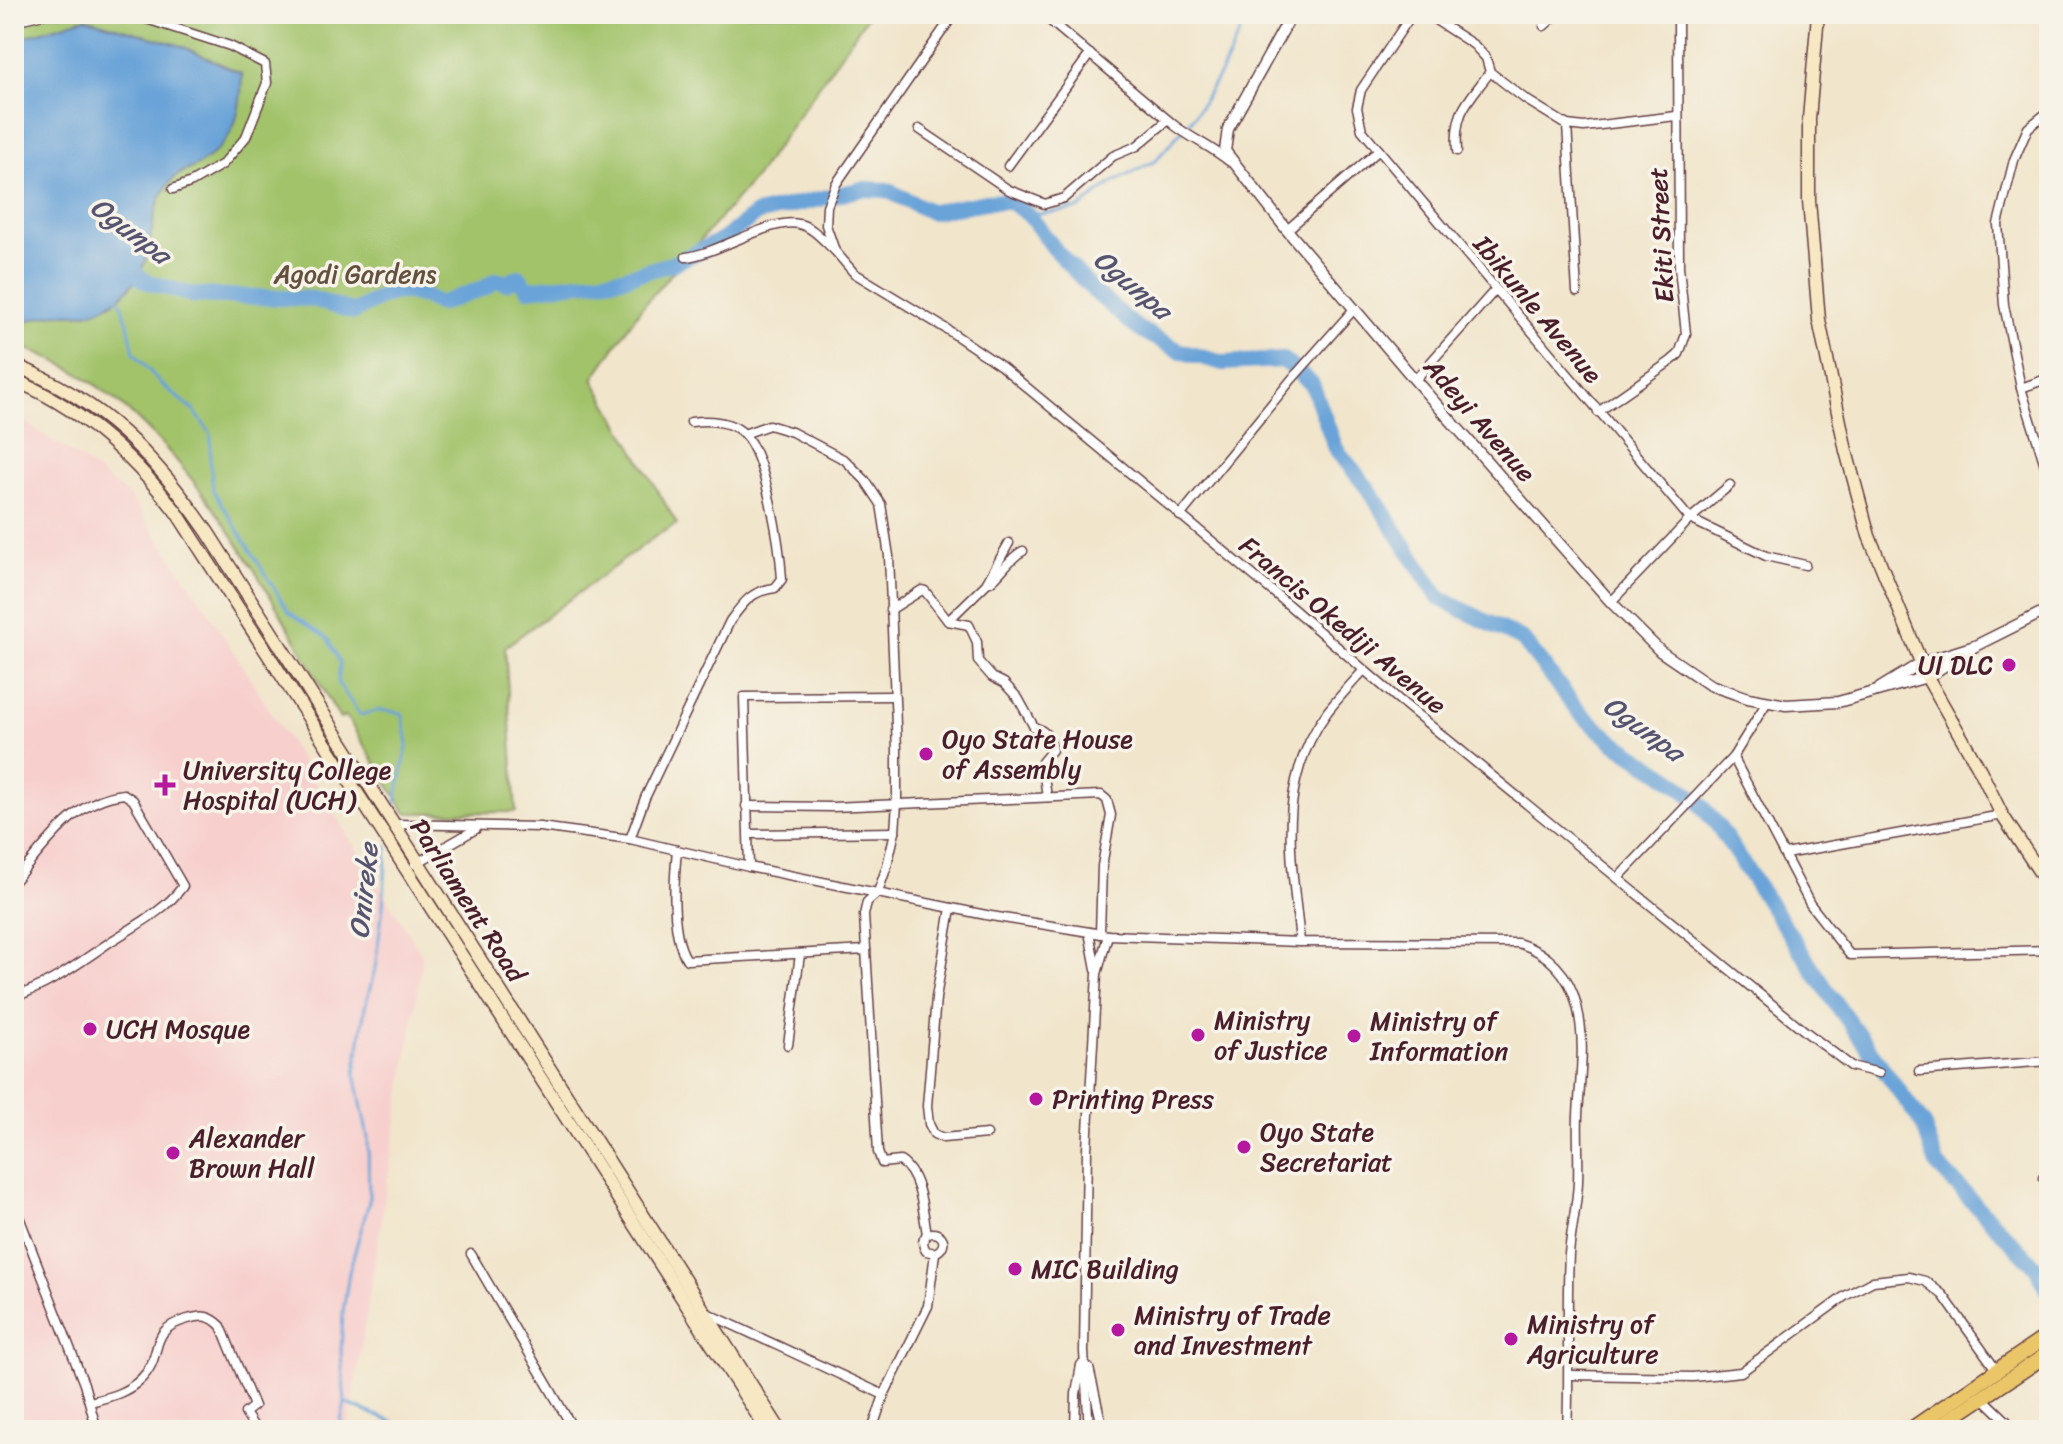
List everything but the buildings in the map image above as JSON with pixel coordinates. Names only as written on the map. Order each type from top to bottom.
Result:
[{"type":"highway","points":[[1934,1430],[1997,1371],[2049,1335]]},
{"type":"highway","points":[[1910,1430],[2049,1353]]},
{"type":"main road","points":[[1818,14],[1809,119],[1809,201],[1819,320],[1846,451],[1869,536],[1927,677],[2002,815],[2049,886]]},
{"type":"main road","name":"Parliament Road","points":[[14,365],[70,391],[96,410],[148,455],[173,482],[207,531],[412,866],[700,1314],[780,1430]]},
{"type":"main road","name":"Parliament Road","points":[[14,380],[52,399],[106,436],[155,484],[391,830],[412,866]]},
{"type":"main road","name":"Parliament Road","points":[[700,1314],[767,1430]]},
{"type":"street","points":[[14,21],[43,14]]},
{"type":"street","points":[[131,14],[230,46],[265,64],[267,83],[246,137],[223,164],[173,189]]},
{"type":"street","points":[[835,251],[826,225],[827,206],[836,184],[954,14]]},
{"type":"street","points":[[1042,14],[1192,139],[1212,147],[1237,168]]},
{"type":"street","name":"Adeyi Avenue","points":[[1292,14],[1228,129],[1225,151],[1287,230],[1415,380],[1611,602],[1660,651],[1710,685],[1748,698],[1786,705],[1838,702],[1927,677],[1975,646]]},
{"type":"street","name":"Ibikunle Avenue","points":[[1412,14],[1361,90],[1357,108],[1362,130],[1690,519],[1766,556],[1805,565]]},
{"type":"street","points":[[1426,14],[1474,45],[1486,58],[1490,72],[1567,125],[1584,127],[1676,116]]},
{"type":"street","points":[[1544,26],[1557,14]]},
{"type":"street","name":"Ekiti Street","points":[[1598,412],[1671,361],[1683,345],[1686,334],[1679,267],[1676,116],[1678,14]]},
{"type":"street","points":[[1008,166],[1090,54]]},
{"type":"street","points":[[1457,151],[1455,126],[1463,108],[1490,72]]},
{"type":"street","points":[[2049,111],[2028,128],[2014,160],[1998,224],[2004,305],[2021,388],[2049,478]]},
{"type":"street","points":[[919,129],[1009,190],[1045,204],[1064,198],[1113,156],[1137,146],[1171,122]]},
{"type":"street","points":[[1567,125],[1577,292]]},
{"type":"street","points":[[1287,230],[1379,150]]},
{"type":"street","name":"Francis Okediji Avenue","points":[[686,257],[700,256],[770,228],[798,223],[814,231],[854,273],[1001,366],[1364,670],[1806,1032],[1851,1066],[1879,1073]]},
{"type":"street","points":[[1415,380],[1495,290]]},
{"type":"street","points":[[1180,516],[1292,379],[1355,308]]},
{"type":"street","points":[[2021,388],[2049,378]]},
{"type":"street","points":[[630,839],[645,798],[730,621],[747,597],[760,590],[775,588],[782,579],[780,549],[768,495],[752,447],[744,434],[729,425],[708,420],[691,422]]},
{"type":"street","points":[[744,434],[769,425],[780,427],[845,460],[865,480],[881,504],[889,556],[897,803],[895,832],[878,892],[867,902],[864,915],[878,1156],[886,1164],[900,1161],[907,1165],[918,1190],[927,1234],[923,1247],[935,1253],[943,1248],[943,1239],[936,1232],[927,1234]]},
{"type":"street","points":[[1611,602],[1690,519],[1730,485]]},
{"type":"street","points":[[986,584],[1009,543]]},
{"type":"street","points":[[948,621],[1000,574],[1016,554],[1023,551]]},
{"type":"street","points":[[890,610],[925,591],[948,621],[969,625],[977,642],[978,661],[1018,698],[1034,727],[1043,729],[1050,738],[1052,750],[1042,762],[1047,797]]},
{"type":"street","points":[[1975,646],[2049,609]]},
{"type":"street","name":"Adeyi Avenue","points":[[1878,689],[1921,663],[1975,646]]},
{"type":"street","points":[[1300,942],[1290,835],[1292,792],[1304,754],[1327,712],[1364,670]]},
{"type":"street","points":[[749,867],[744,697],[894,696]]},
{"type":"street","points":[[1618,878],[1733,757],[1767,702]]},
{"type":"street","points":[[1733,757],[1810,904],[1850,955],[2049,950]]},
{"type":"street","points":[[14,881],[48,840],[78,812],[124,794],[133,800],[182,879],[183,886],[161,909],[47,985],[14,997]]},
{"type":"street","points":[[746,806],[833,807],[1101,795],[1107,800],[1110,807],[1102,866],[1104,934],[1097,974],[1085,1207],[1084,1352],[1089,1430]]},
{"type":"street","points":[[1785,854],[2002,815]]},
{"type":"street","points":[[391,830],[396,824],[540,827],[630,839],[951,908],[1104,934],[1300,942],[1518,943],[1534,948],[1562,972],[1577,1007],[1582,1059],[1578,1116],[1579,1184],[1569,1255],[1567,1430]]},
{"type":"street","points":[[412,866],[481,827]]},
{"type":"street","points":[[749,834],[895,832]]},
{"type":"street","points":[[677,850],[674,882],[676,918],[687,960],[866,950]]},
{"type":"street","points":[[951,908],[936,998],[927,1115],[934,1134],[943,1138],[987,1134]]},
{"type":"street","points":[[1089,932],[1097,974]]},
{"type":"street","points":[[788,1045],[800,954]]},
{"type":"street","points":[[1919,1071],[2049,1061]]},
{"type":"street","points":[[14,1204],[90,1402],[97,1430]]},
{"type":"street","points":[[872,1430],[884,1395],[928,1306],[935,1253]]},
{"type":"street","points":[[471,1254],[574,1430]]},
{"type":"street","points":[[1570,1375],[1693,1377],[1741,1372],[1845,1296],[1873,1281],[1909,1277],[1925,1281],[1943,1295],[1997,1371]]},
{"type":"street","points":[[700,1314],[884,1395]]},
{"type":"street","points":[[90,1402],[129,1389],[148,1371],[163,1330],[175,1322],[202,1315],[213,1318],[221,1326],[254,1406],[245,1413],[256,1430]]},
{"type":"street","points":[[1075,1430],[1076,1394],[1084,1352]]},
{"type":"street","points":[[1084,1352],[1099,1402],[1103,1430]]},
{"type":"street","points":[[1978,1392],[2016,1430]]},
{"type":"shaded area","name":"University College Hospital (UCH)","points":[[14,415],[81,459],[130,497],[210,614],[423,956],[348,1430],[14,1430]]},
{"type":"green space","name":"Agodi Gardens","points":[[14,14],[869,14],[755,178],[642,307],[593,379],[677,524],[656,536],[505,647],[516,812],[406,813],[346,716],[340,719],[245,555],[166,448],[120,403],[69,368],[14,345]]},
{"type":"water","points":[[85,18],[182,46],[242,74],[238,113],[222,145],[201,163],[176,176],[164,191],[145,262],[134,282],[118,299],[82,314],[50,315],[14,323],[14,40]]},
{"type":"waterway","points":[[1029,215],[1078,209],[1112,183],[1155,161],[1194,117],[1224,67],[1248,14]]},
{"type":"waterway","name":"Ogunpa","points":[[124,264],[145,281],[192,295],[313,299],[354,312],[395,293],[415,294],[440,304],[484,288],[496,280],[506,283],[519,277],[528,289],[622,278],[674,263],[722,240],[756,214],[862,189],[887,190],[931,212],[1009,201],[1029,215],[1057,252],[1095,292],[1137,328],[1180,351],[1223,363],[1283,360],[1312,384],[1336,449],[1369,490],[1439,598],[1523,640],[1580,713],[1611,740],[1672,780],[1699,803],[1718,826],[1834,1001],[1923,1124],[1937,1165],[2036,1267],[2049,1292]]},
{"type":"waterway","name":"Onireke","points":[[118,296],[134,353],[160,383],[194,411],[211,434],[213,490],[289,612],[328,639],[340,663],[338,683],[360,715],[381,710],[402,713],[408,743],[393,815]]},
{"type":"waterway","name":"Onireke","points":[[339,1430],[345,1403],[341,1352],[343,1312],[349,1272],[369,1202],[368,1138],[355,1074],[365,1007],[375,969],[387,846]]},
{"type":"waterway","points":[[345,1403],[407,1430]]},
{"type":"place","name":"UI DLC","points":[[2009,665]]},
{"type":"place","name":"Oyo State House of Assembly","points":[[926,754]]},
{"type":"place","name":"University College Hospital (UCH)","points":[[165,785]]},
{"type":"place","name":"UCH Mosque","points":[[90,1029]]},
{"type":"place","name":"Ministry of Justice","points":[[1198,1035]]},
{"type":"place","name":"Ministry of Information","points":[[1354,1036]]},
{"type":"place","name":"Printing Press","points":[[1036,1099]]},
{"type":"place","name":"Oyo State Secretariat","points":[[1244,1147]]},
{"type":"place","name":"Alexander Brown Hall","points":[[173,1153]]},
{"type":"place","name":"MIC Building","points":[[1015,1269]]},
{"type":"place","name":"Ministry of Trade and Investment","points":[[1118,1330]]},
{"type":"place","name":"Ministry of Agriculture","points":[[1511,1339]]}]
